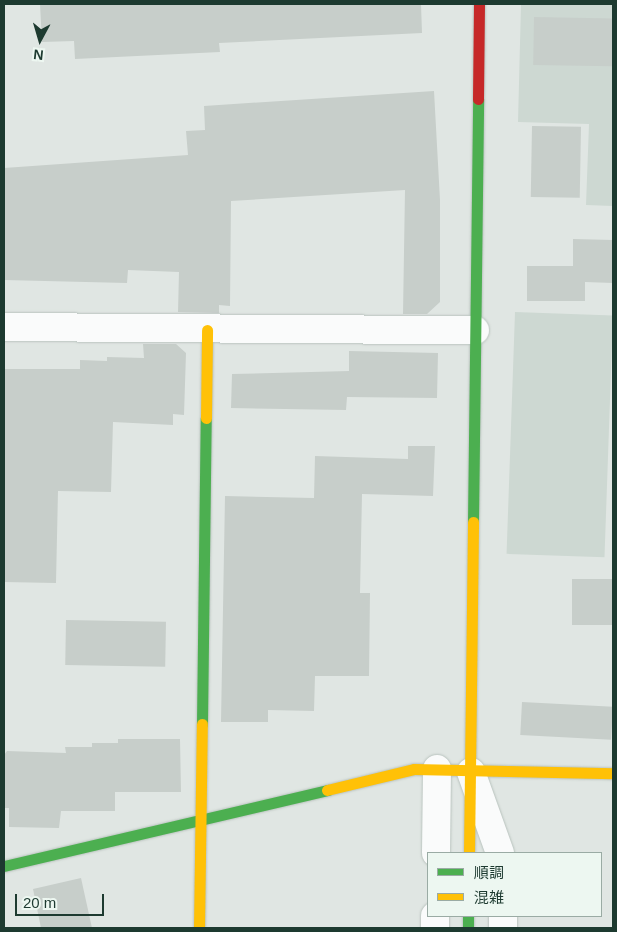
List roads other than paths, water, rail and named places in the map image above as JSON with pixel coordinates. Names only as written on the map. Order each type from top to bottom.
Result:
[{"type":"street","points":[[469,852],[479,4]]},
{"type":"street","points":[[4,326],[207,330],[475,330]]},
{"type":"street","points":[[199,928],[207,330]]},
{"type":"street","points":[[4,866],[200,818],[414,769],[613,773]]},
{"type":"street","points":[[436,852],[437,769]]},
{"type":"street","points":[[470,771],[500,852]]}]
